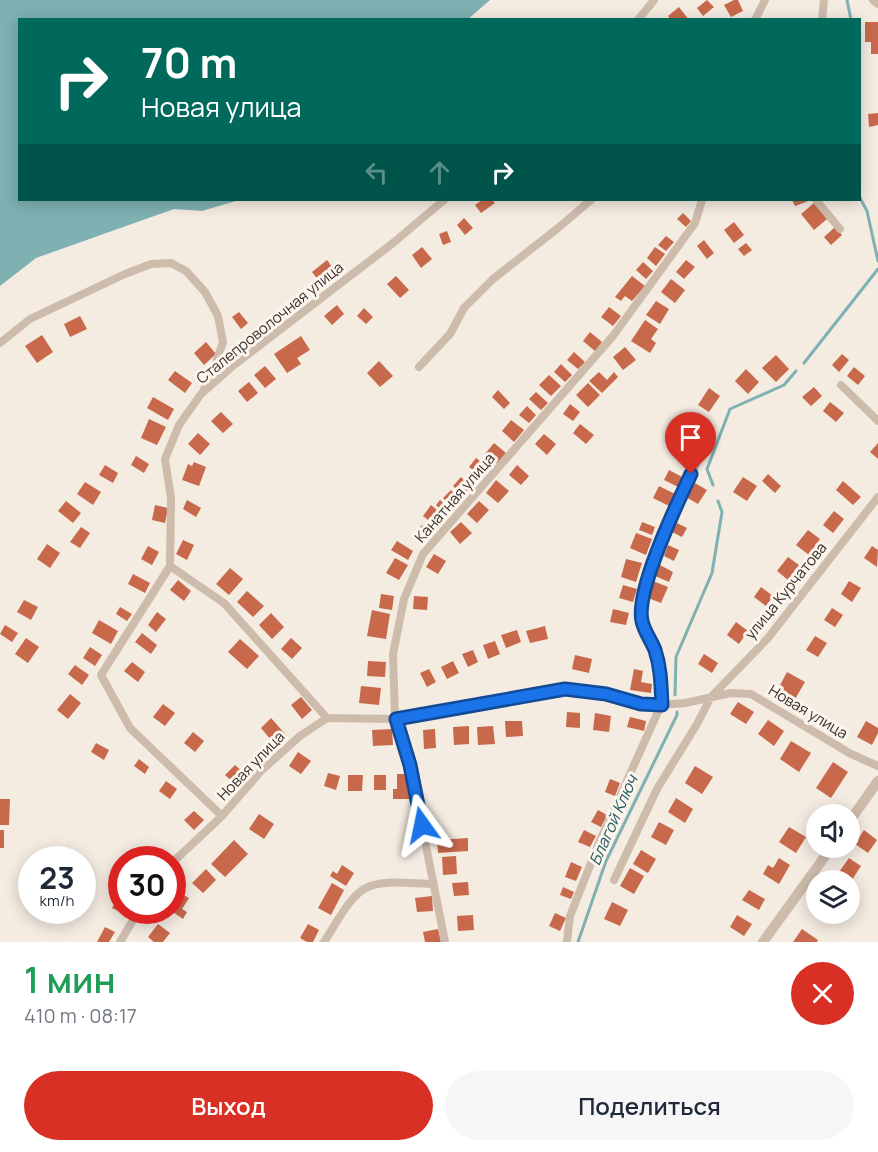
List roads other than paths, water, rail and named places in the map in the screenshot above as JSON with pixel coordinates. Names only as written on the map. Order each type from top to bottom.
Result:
[{"type":"street","points":[[640,18],[654,0]]},
{"type":"street","points":[[756,18],[765,0]]},
{"type":"street","points":[[822,18],[824,0]]},
{"type":"street","points":[[873,0],[878,4]]},
{"type":"street","name":"Сталепроволочная улица","points":[[170,566],[171,498],[165,459],[179,425],[201,394],[234,364],[393,243],[443,201]]},
{"type":"street","points":[[419,367],[450,334],[464,308],[493,279],[590,201]]},
{"type":"street","name":"Канатная улица","points":[[445,942],[410,765],[396,719],[393,654],[404,599],[423,554],[613,336],[695,223],[702,201]]},
{"type":"street","points":[[817,201],[840,229]]},
{"type":"street","points":[[0,343],[30,319],[125,274],[151,264],[171,263],[186,271],[205,292],[218,316],[223,342],[212,374],[201,394]]},
{"type":"street","points":[[841,385],[878,421]]},
{"type":"street","points":[[567,942],[570,916],[599,843],[662,705],[660,674],[655,651],[641,620],[642,597],[663,536],[709,435]]},
{"type":"street","name":"улица Курчатова","points":[[614,880],[657,789],[698,724],[711,697],[768,638],[878,497]]},
{"type":"street","points":[[222,816],[130,728],[100,675],[170,566],[224,603],[327,718]]},
{"type":"street","name":"Новая улица","points":[[186,850],[222,816],[261,771],[300,736],[327,718],[396,719],[565,689],[606,694],[641,704],[662,705],[685,703],[731,693],[751,694],[851,754],[878,766]]},
{"type":"street","points":[[860,806],[878,781]]},
{"type":"street","points":[[763,942],[824,858]]},
{"type":"street","points":[[324,942],[350,902],[365,887],[378,884],[434,884]]},
{"type":"street","points":[[120,942],[131,924]]},
{"type":"water","points":[[0,0],[490,0],[469,18],[18,18],[18,201],[236,201],[202,211],[174,209],[36,258],[0,286]]},
{"type":"waterway","name":"Благой Ключ","points":[[847,0],[851,18]]},
{"type":"waterway","name":"Благой Ключ","points":[[861,200],[867,211],[878,261]]},
{"type":"waterway","name":"Благой Ключ","points":[[804,363],[878,269]]},
{"type":"waterway","name":"Благой Ключ","points":[[713,485],[707,469],[730,409],[784,385],[796,371]]},
{"type":"waterway","name":"Благой Ключ","points":[[675,695],[676,657],[712,573],[722,512],[718,501]]},
{"type":"waterway","name":"Благой Ключ","points":[[578,942],[606,861],[677,712]]}]
